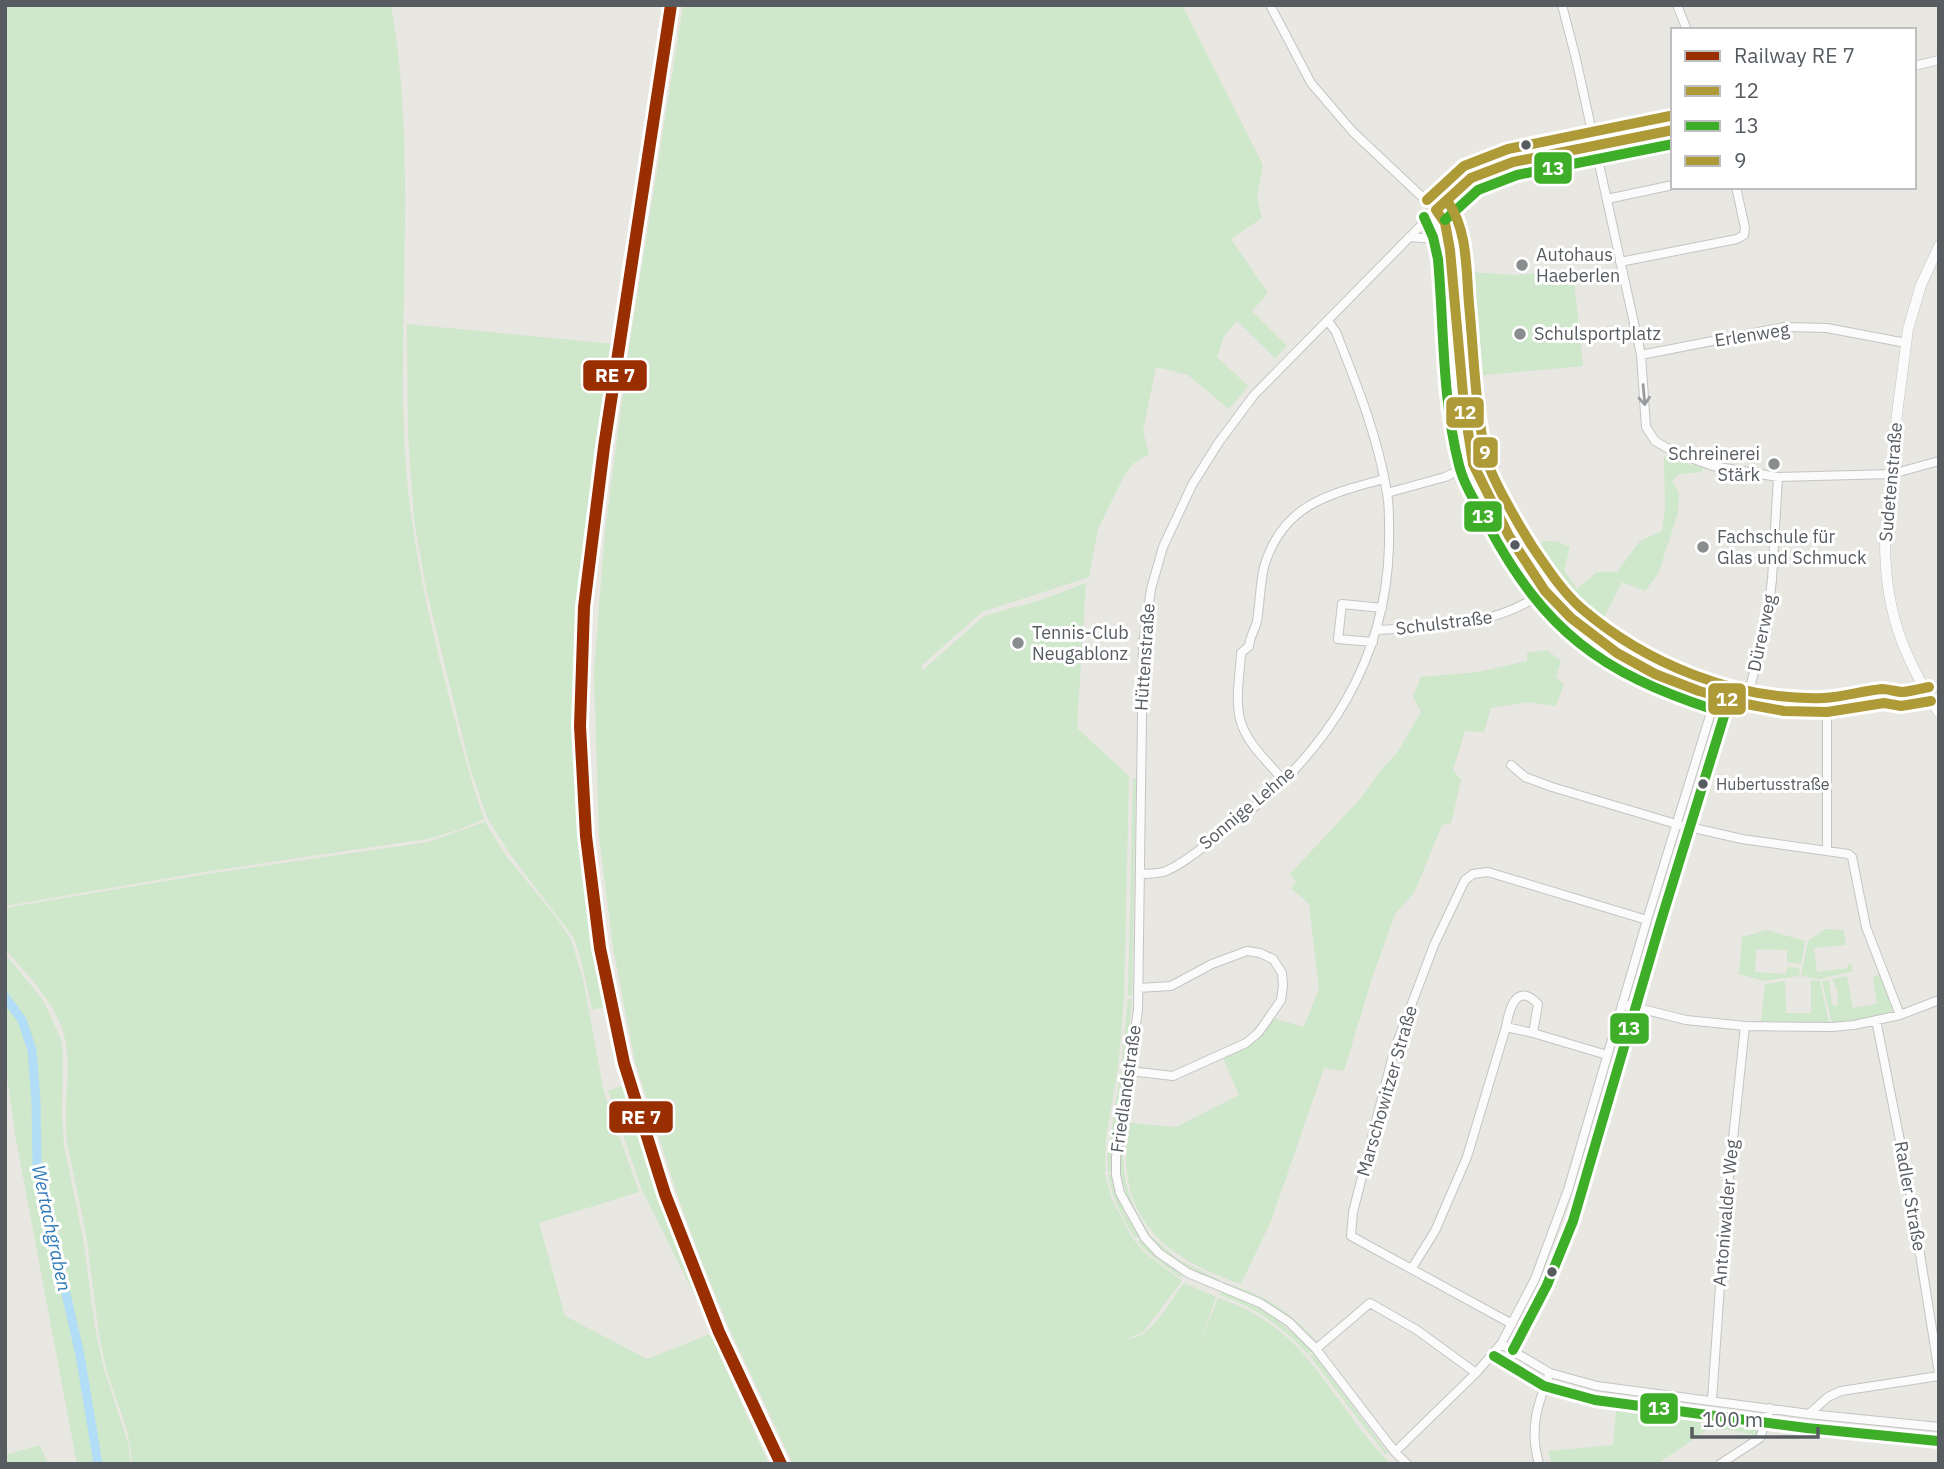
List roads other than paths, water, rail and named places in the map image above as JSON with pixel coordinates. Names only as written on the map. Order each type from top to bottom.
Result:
[{"type":"street","points":[[1270,5],[1311,83],[1353,132],[1436,210],[1445,223],[1464,405],[1473,464],[1509,536],[1545,591],[1571,618],[1617,653],[1655,674],[1746,704],[1784,711],[1827,712],[1884,703],[1922,686]]},
{"type":"street","points":[[1562,5],[1641,355],[1646,427],[1650,435],[1674,452],[1713,466],[1778,477],[1892,474],[1939,461]]},
{"type":"street","points":[[1677,5],[1687,28]]},
{"type":"street","points":[[1916,66],[1939,60]]},
{"type":"street","name":"Hüttenstraße","points":[[1140,874],[1143,644],[1151,589],[1163,547],[1192,485],[1221,440],[1254,395],[1436,210],[1471,178],[1513,162],[1671,130]]},
{"type":"street","points":[[1607,199],[1671,186]]},
{"type":"street","points":[[1620,262],[1737,239],[1744,235],[1745,228],[1736,189]]},
{"type":"street","points":[[1409,237],[1449,243]]},
{"type":"street","name":"Sudetenstraße","points":[[1939,246],[1913,306],[1906,342],[1885,542],[1890,603],[1897,633],[1922,686],[1939,713]]},
{"type":"street","name":"Sonnige Lehne","points":[[1140,874],[1164,872],[1179,864],[1284,781],[1317,745],[1341,712],[1374,642],[1388,571],[1387,493],[1369,418],[1336,332],[1328,321]]},
{"type":"street","name":"Erlenweg","points":[[1641,355],[1784,327],[1827,328],[1906,342]]},
{"type":"street","points":[[1387,493],[1445,477],[1473,464]]},
{"type":"street","name":"Dürerweg","points":[[1746,704],[1766,624],[1772,580],[1778,477]]},
{"type":"street","points":[[1284,781],[1254,746],[1240,718],[1241,653],[1249,646],[1251,632],[1256,623],[1264,568],[1276,537],[1296,513],[1329,494],[1384,479]]},
{"type":"street","name":"Schulstraße","points":[[1378,630],[1490,619],[1528,604],[1545,591]]},
{"type":"street","points":[[1374,642],[1338,639],[1342,604],[1382,608]]},
{"type":"street","points":[[1395,1452],[1476,1373],[1501,1343],[1535,1279],[1560,1217],[1716,696]]},
{"type":"street","points":[[1884,703],[1901,706],[1931,701]]},
{"type":"street","points":[[1827,712],[1827,850]]},
{"type":"street","points":[[1511,765],[1525,777],[1552,787],[1676,824],[1742,839],[1848,854],[1852,857],[1866,927],[1900,1015]]},
{"type":"street","name":"Marschowitzer Straße","points":[[1512,1324],[1351,1236],[1353,1212],[1394,1051],[1434,945],[1465,880],[1473,874],[1488,872],[1647,920]]},
{"type":"street","name":"Friedlandstraße","points":[[1140,874],[1138,988],[1130,1071],[1117,1138],[1116,1175],[1120,1193],[1145,1238],[1160,1253],[1188,1273],[1260,1303],[1289,1322],[1316,1349],[1407,1464]]},
{"type":"street","points":[[1130,1071],[1173,1076],[1246,1043],[1258,1033],[1281,1000],[1283,986],[1282,973],[1273,959],[1247,951],[1212,964],[1171,986],[1138,988]]},
{"type":"street","points":[[1412,1268],[1435,1231],[1466,1157],[1511,1004],[1522,996],[1534,999],[1538,1004],[1533,1033]]},
{"type":"street","points":[[1622,1004],[1686,1020],[1745,1026],[1832,1027],[1900,1015],[1939,1000]]},
{"type":"street","name":"Radler Straße","points":[[1877,1020],[1908,1179],[1939,1374]]},
{"type":"street","name":"Antoniwalder Weg","points":[[1712,1400],[1725,1214],[1745,1026]]},
{"type":"street","points":[[1506,1027],[1607,1055]]},
{"type":"street","points":[[1316,1349],[1370,1303],[1417,1330],[1476,1373]]},
{"type":"street","points":[[1501,1343],[1550,1373],[1597,1386],[1809,1414],[1939,1427]]},
{"type":"street","points":[[1539,1464],[1534,1434],[1536,1407],[1550,1373]]},
{"type":"street","points":[[1809,1414],[1828,1397],[1841,1391],[1939,1374]]},
{"type":"street","points":[[1720,1464],[1760,1438],[1770,1408]]},
{"type":"waterway","name":"Wertachgraben","points":[[5,997],[22,1020],[32,1050],[37,1166],[80,1355],[98,1464]]},
{"type":"place","name":"Autohaus Haeberlen","points":[[1522,265]]},
{"type":"place","name":"Schulsportplatz","points":[[1520,334]]},
{"type":"place","name":"Schreinerei Stärk","points":[[1774,464]]},
{"type":"place","name":"Fachschule für Glas und Schmuck","points":[[1703,547]]},
{"type":"place","name":"Tennis-Club Neugablonz","points":[[1018,643]]},
{"type":"place","name":"Hubertusstraße","points":[[1703,784]]}]
